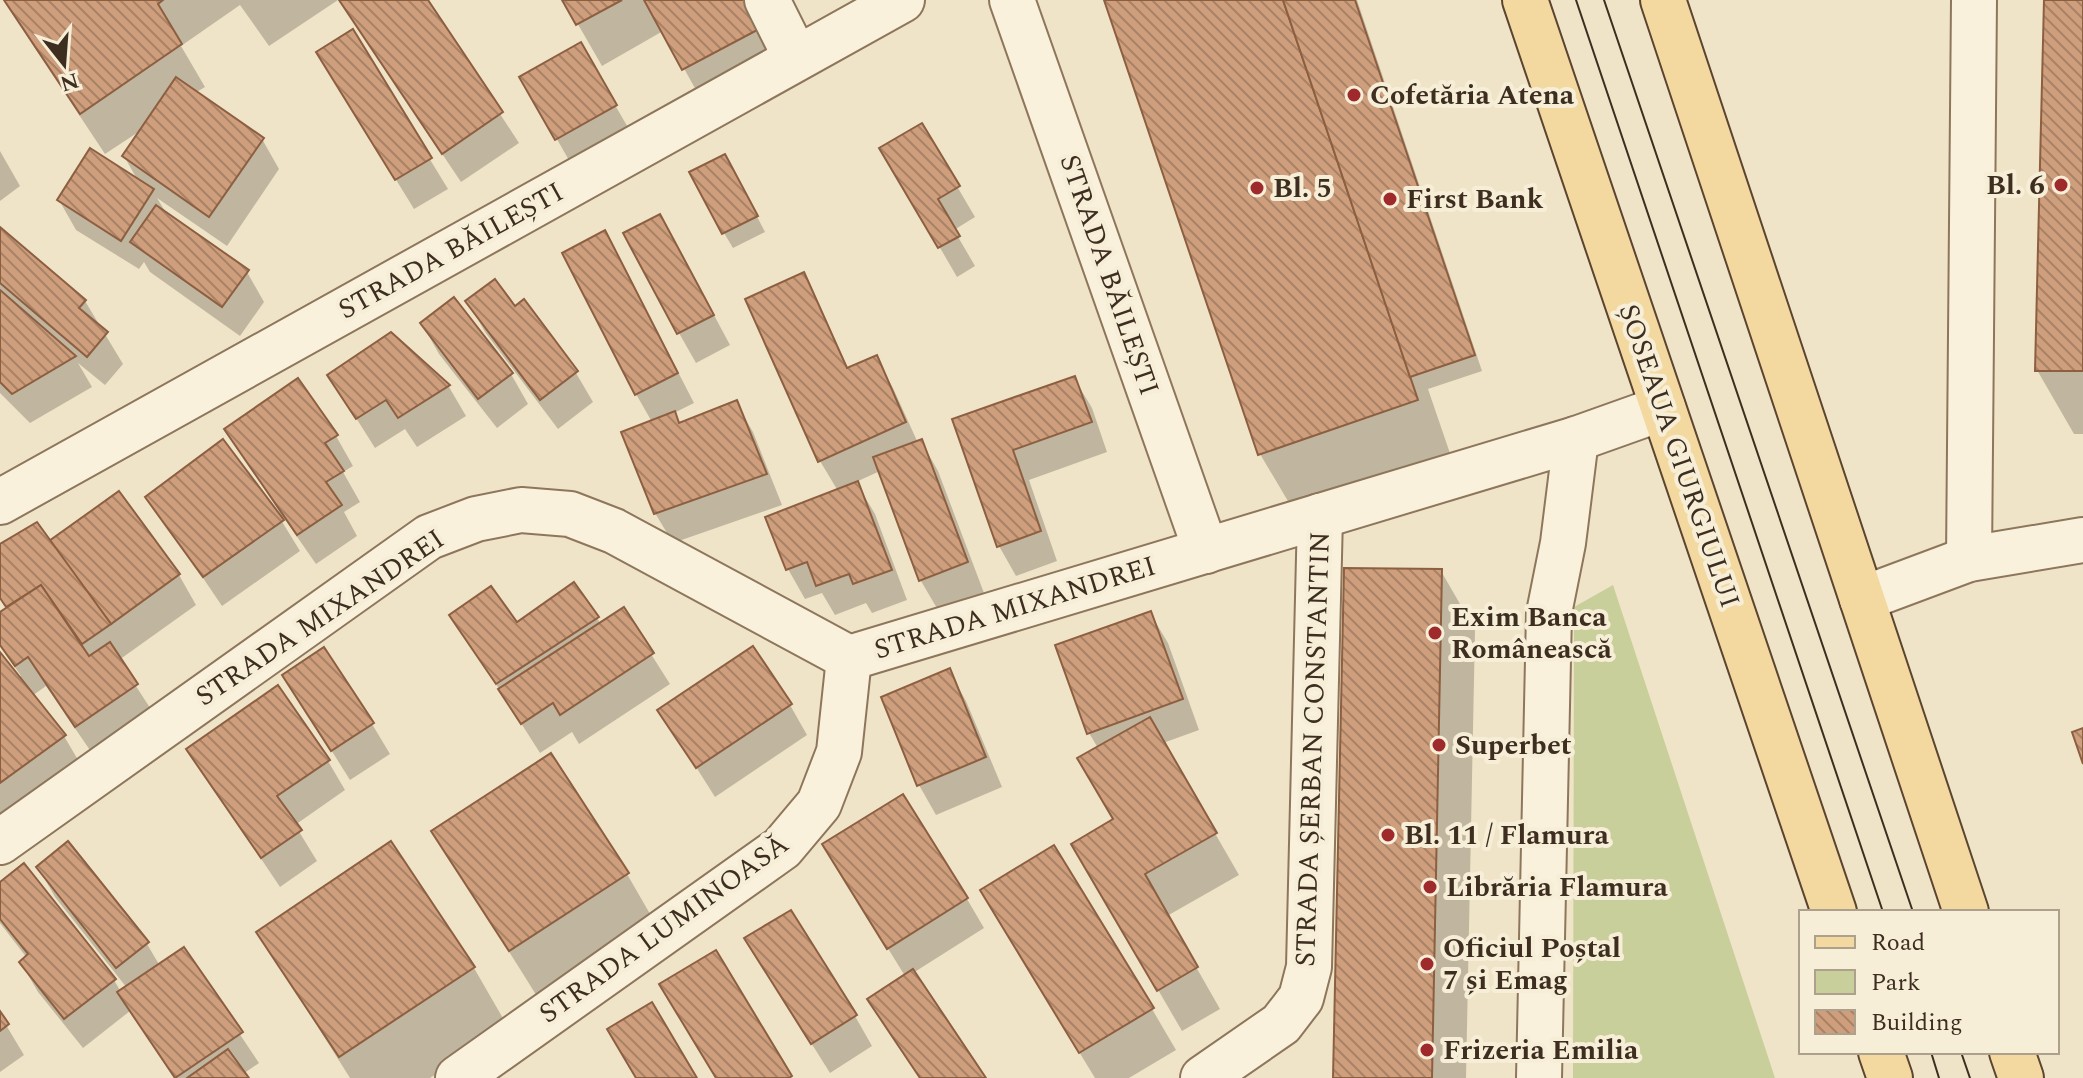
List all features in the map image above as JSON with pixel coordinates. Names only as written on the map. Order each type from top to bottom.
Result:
[{"type":"main road","name":"ȘOSEAUA GIURGIULUI","points":[[1525,0],[1833,910]]},
{"type":"main road","points":[[1663,0],[1965,910]]},
{"type":"main road","points":[[1882,1054],[1890,1078]]},
{"type":"main road","points":[[2013,1054],[2021,1078]]},
{"type":"street","points":[[767,0],[796,58]]},
{"type":"street","name":"STRADA BĂILEȘTI","points":[[0,502],[902,0]]},
{"type":"street","name":"STRADA BĂILEȘTI","points":[[1012,0],[1206,551]]},
{"type":"street","points":[[1969,559],[1974,0]]},
{"type":"street","name":"STRADA MIXANDREI","points":[[0,842],[429,537],[476,519],[521,510],[570,514],[614,531],[849,658],[1576,439],[1663,408]]},
{"type":"street","points":[[1539,1078],[1549,613],[1563,543],[1576,439]]},
{"type":"street","name":"STRADA ȘERBAN CONSTANTIN","points":[[1203,1078],[1281,1024],[1301,998],[1309,967],[1320,516]]},
{"type":"street","points":[[1862,599],[1969,559],[2083,540]]},
{"type":"street","name":"STRADA LUMINOASĂ","points":[[458,1078],[782,848],[819,804],[839,752],[849,658]]},
{"type":"green space","points":[[1613,585],[1775,1078],[1573,1078],[1574,607]]},
{"type":"building","points":[[4,0],[163,0],[158,4],[182,44],[80,114]]},
{"type":"building","points":[[339,0],[428,0],[503,112],[442,154]]},
{"type":"building","points":[[562,0],[622,0],[576,25]]},
{"type":"building","points":[[644,0],[746,0],[761,28],[682,70]]},
{"type":"building","name":"Bl. 5","points":[[1104,0],[1283,0],[1418,400],[1258,455]]},
{"type":"building","points":[[1283,0],[1355,0],[1475,355],[1410,377]]},
{"type":"building","name":"Bl. 6","points":[[2044,0],[2083,0],[2083,371],[2035,371]]},
{"type":"building","points":[[353,29],[432,158],[395,180],[316,52]]},
{"type":"building","points":[[581,42],[617,105],[555,140],[519,77]]},
{"type":"building","points":[[176,77],[264,138],[209,217],[122,156]]},
{"type":"building","points":[[922,123],[960,186],[938,199],[960,236],[938,248],[879,148]]},
{"type":"building","points":[[90,148],[154,189],[121,241],[57,200]]},
{"type":"building","points":[[725,154],[758,216],[722,234],[689,172]]},
{"type":"building","points":[[156,205],[249,270],[222,307],[130,242]]},
{"type":"building","points":[[660,214],[714,315],[677,334],[623,233]]},
{"type":"building","points":[[0,227],[86,300],[79,308],[108,332],[87,357],[0,283]]},
{"type":"building","points":[[605,230],[678,373],[635,395],[562,253]]},
{"type":"building","points":[[804,272],[847,368],[877,355],[906,422],[818,462],[745,299]]},
{"type":"building","points":[[495,279],[515,306],[524,299],[578,371],[540,400],[465,301]]},
{"type":"building","points":[[0,290],[76,356],[12,394],[0,382]]},
{"type":"building","points":[[454,297],[513,373],[478,399],[420,323]]},
{"type":"building","points":[[391,332],[450,385],[398,418],[386,400],[356,419],[327,375]]},
{"type":"building","points":[[1075,376],[1092,422],[1013,450],[1041,531],[997,547],[952,419]]},
{"type":"building","points":[[298,378],[338,435],[325,443],[344,471],[326,482],[342,505],[297,535],[224,429]]},
{"type":"building","points":[[737,400],[767,474],[654,514],[621,432],[675,411],[679,423]]},
{"type":"building","points":[[223,439],[284,520],[203,577],[145,497]]},
{"type":"building","points":[[922,439],[968,562],[919,581],[873,457]]},
{"type":"building","points":[[858,481],[892,570],[853,584],[849,574],[816,586],[807,562],[786,570],[765,517]]},
{"type":"building","points":[[119,491],[180,574],[111,624],[49,541]]},
{"type":"building","points":[[37,522],[111,624],[82,644],[41,585],[6,607],[0,598],[0,544]]},
{"type":"building","name":"Bl. 11 / Flamura","points":[[1344,568],[1442,569],[1432,1078],[1333,1078]]},
{"type":"building","points":[[574,582],[599,617],[496,684],[449,615],[491,586],[517,622]]},
{"type":"building","points":[[41,585],[89,656],[110,642],[138,684],[75,727],[28,657],[15,666],[0,645],[0,612]]},
{"type":"building","points":[[624,607],[654,653],[560,715],[553,703],[521,724],[498,689]]},
{"type":"building","points":[[1151,611],[1183,699],[1087,734],[1055,645]]},
{"type":"building","points":[[753,646],[792,704],[696,768],[657,710]]},
{"type":"building","points":[[324,647],[374,723],[331,751],[282,675]]},
{"type":"building","points":[[0,652],[66,735],[0,783]]},
{"type":"building","points":[[950,668],[986,757],[917,786],[881,697]]},
{"type":"building","points":[[278,685],[330,760],[277,796],[302,830],[261,858],[186,749]]},
{"type":"building","points":[[1150,717],[1217,833],[1145,874],[1198,967],[1157,991],[1071,844],[1113,819],[1077,758]]},
{"type":"building","points":[[2083,728],[2083,764],[2072,732]]},
{"type":"building","points":[[551,753],[629,873],[509,951],[431,831]]},
{"type":"building","points":[[903,794],[968,898],[887,949],[822,844]]},
{"type":"building","points":[[68,841],[149,942],[116,968],[36,867]]},
{"type":"building","points":[[391,841],[475,967],[339,1057],[256,932]]},
{"type":"building","points":[[1054,845],[1154,1008],[1079,1053],[980,890]]},
{"type":"building","points":[[24,863],[116,979],[64,1019],[19,962],[28,954],[0,919],[0,882]]},
{"type":"building","points":[[791,910],[857,1015],[811,1044],[744,938]]},
{"type":"building","points":[[184,947],[243,1032],[175,1078],[117,992]]},
{"type":"building","points":[[716,950],[792,1076],[789,1078],[716,1078],[659,984]]},
{"type":"building","points":[[913,969],[986,1078],[920,1078],[867,999]]},
{"type":"building","points":[[652,1002],[697,1078],[636,1078],[607,1029]]},
{"type":"building","points":[[0,1011],[9,1024],[0,1031]]},
{"type":"building","points":[[228,1049],[249,1078],[187,1078]]},
{"type":"tram line","points":[[1576,0],[1882,910]]},
{"type":"tram line","points":[[1604,0],[1912,910]]},
{"type":"tram line","points":[[1932,1054],[1939,1078]]},
{"type":"tram line","points":[[1962,1054],[1970,1078]]},
{"type":"place","name":"Cofetăria Atena","points":[[1354,95]]},
{"type":"place","name":"Bl. 6","points":[[2061,185]]},
{"type":"place","name":"Bl. 5","points":[[1257,188]]},
{"type":"place","name":"First Bank","points":[[1390,199]]},
{"type":"place","name":"Exim Banca Românească","points":[[1435,633]]},
{"type":"place","name":"Superbet","points":[[1439,745]]},
{"type":"place","name":"Bl. 11 / Flamura","points":[[1388,835]]},
{"type":"place","name":"Librăria Flamura","points":[[1430,887]]},
{"type":"place","name":"Oficiul Poștal 7 și Emag","points":[[1427,964]]},
{"type":"place","name":"Frizeria Emilia","points":[[1427,1050]]}]
